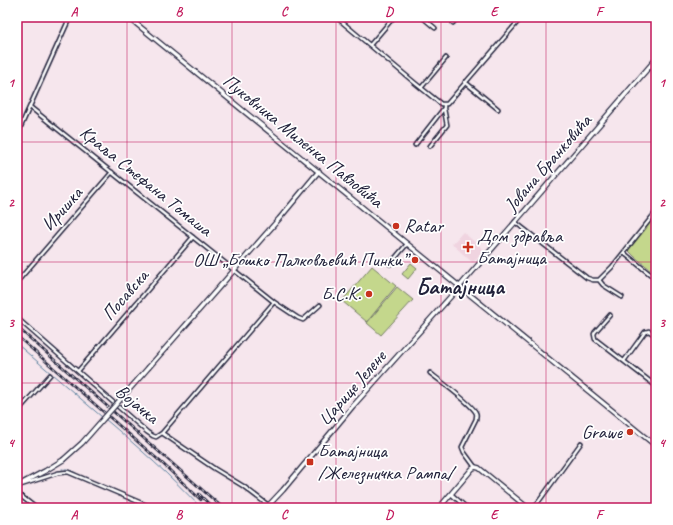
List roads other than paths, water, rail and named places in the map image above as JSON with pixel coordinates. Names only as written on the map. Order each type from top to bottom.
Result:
[{"type":"main road","name":"Пуковника Миленка Павловића","points":[[128,17],[656,446]]},
{"type":"main road","name":"Јована Бранковића","points":[[460,286],[656,59]]},
{"type":"main road","points":[[18,486],[63,460],[82,443],[279,220],[319,171]]},
{"type":"main road","name":"Царице Јелене","points":[[267,506],[283,490],[353,406],[460,286]]},
{"type":"main road","points":[[439,508],[475,467],[479,468],[528,508]]},
{"type":"street","points":[[17,135],[70,17]]},
{"type":"street","points":[[336,17],[441,104],[445,104]]},
{"type":"street","points":[[370,45],[394,17]]},
{"type":"street","points":[[422,17],[435,28]]},
{"type":"street","points":[[453,23],[458,17]]},
{"type":"street","points":[[430,146],[447,125],[444,108],[445,104],[522,17]]},
{"type":"street","points":[[421,88],[446,58]]},
{"type":"street","points":[[465,82],[498,109]]},
{"type":"street","name":"Краља Стефана Томаша","points":[[30,107],[274,302],[301,320],[306,319],[320,305]]},
{"type":"street","points":[[415,145],[444,108]]},
{"type":"street","name":"Иришка","points":[[17,282],[112,172]]},
{"type":"street","points":[[515,222],[587,278],[599,280],[612,268],[656,212]]},
{"type":"street","name":"Посавска","points":[[78,371],[193,237]]},
{"type":"street","points":[[390,264],[408,244]]},
{"type":"street","points":[[624,253],[656,279]]},
{"type":"street","points":[[599,280],[603,285],[622,297]]},
{"type":"street","points":[[162,433],[274,302]]},
{"type":"street","points":[[610,315],[595,332],[594,336],[597,341],[656,386]]},
{"type":"street","name":"Војачка","points":[[17,318],[147,432],[153,436],[162,433],[243,486],[267,506]]},
{"type":"street","points":[[624,362],[645,332],[649,331],[656,336]]},
{"type":"street","points":[[430,374],[467,403],[475,412],[476,419],[462,447],[475,467]]},
{"type":"street","points":[[17,412],[50,376]]},
{"type":"street","points":[[534,508],[581,443]]},
{"type":"street","points":[[18,486],[58,473],[68,472],[153,508]]},
{"type":"street","points":[[17,493],[36,508]]},
{"type":"street","points":[[451,494],[467,508]]},
{"type":"waterway","points":[[17,344],[102,417]]},
{"type":"waterway","points":[[105,419],[154,462],[201,508]]},
{"type":"waterway","points":[[70,470],[76,473]]},
{"type":"railway","points":[[17,327],[223,508]]},
{"type":"railway","points":[[17,336],[163,464],[201,500]]},
{"type":"railway","points":[[199,494],[213,508]]},
{"type":"place","name":"Ratar","points":[[396,226]]},
{"type":"place","name":"Дом здравља Батајница","points":[[468,247]]},
{"type":"place","name":"ОШ „Бошко Палковљевић Пинки”","points":[[415,260]]},
{"type":"place","name":"Б.С.К.","points":[[369,294]]},
{"type":"place","name":"Grawe","points":[[630,432]]},
{"type":"place","name":"Батајница /Железничка Рампа/","points":[[310,462]]},
{"type":"district","name":"Батајница","points":[[460,286]]}]
